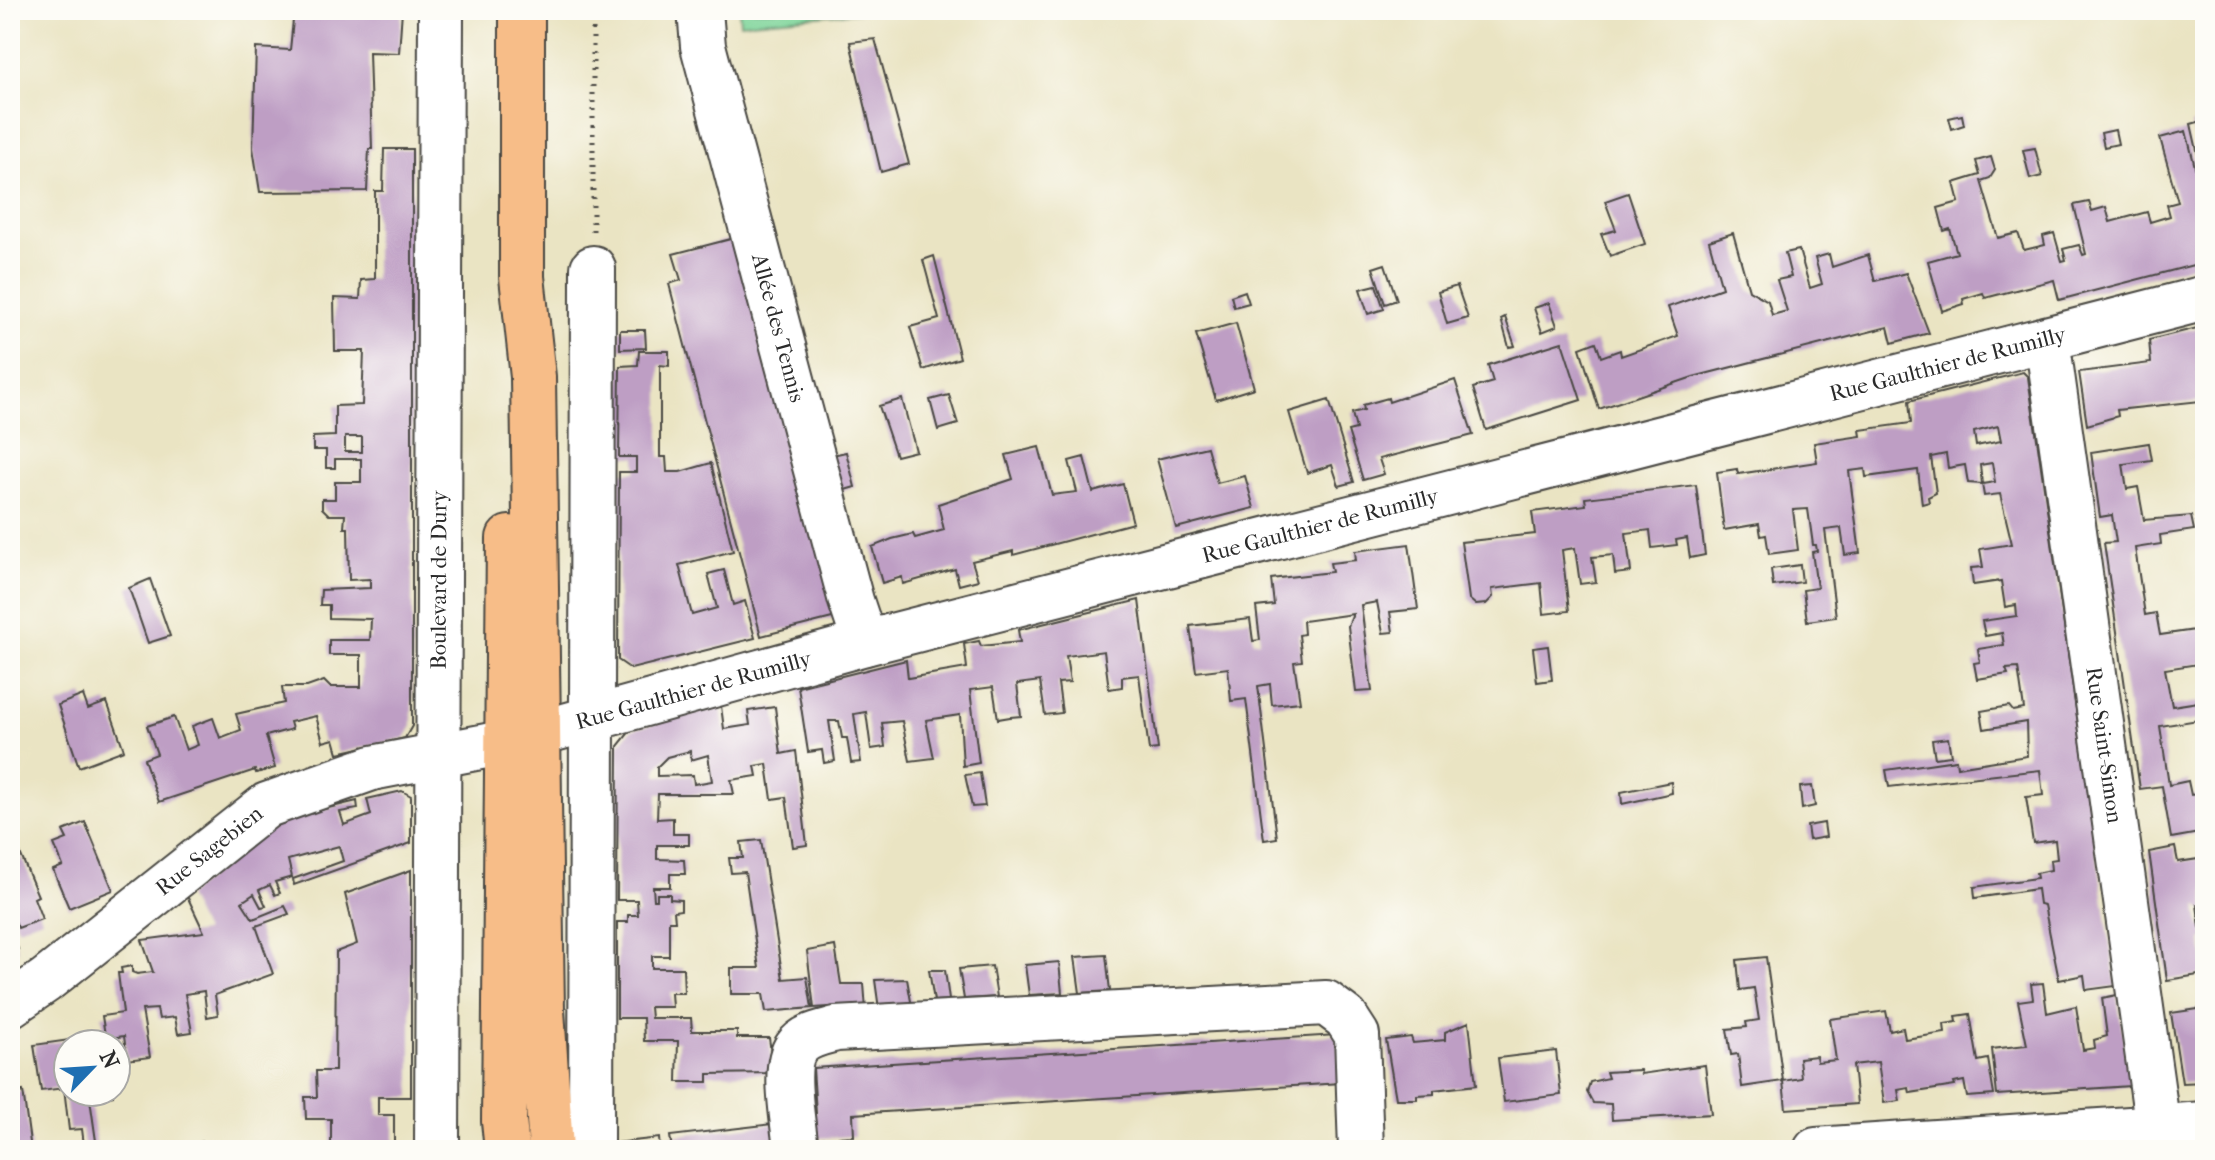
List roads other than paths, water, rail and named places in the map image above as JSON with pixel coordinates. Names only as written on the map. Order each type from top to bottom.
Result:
[{"type":"main road","points":[[507,1150],[504,1121],[523,737],[533,377],[522,277],[522,10]]},
{"type":"main road","points":[[523,737],[551,1150]]},
{"type":"street","name":"Boulevard de Dury","points":[[437,1150],[441,10]]},
{"type":"street","name":"Allée des Tennis","points":[[700,10],[703,46],[851,601],[865,643]]},
{"type":"street","points":[[591,1150],[593,268]]},
{"type":"street","name":"Rue Gaulthier de Rumilly","points":[[437,758],[865,643],[2205,298]]},
{"type":"street","name":"Rue Saint-Simon","points":[[2047,339],[2159,1139]]},
{"type":"street","name":"Rue Sagebien","points":[[10,1005],[45,981],[267,805],[372,768],[437,758]]},
{"type":"street","points":[[796,1150],[789,1061],[797,1045],[813,1035],[836,1029],[1326,1003],[1346,1018],[1357,1035],[1361,1150]]},
{"type":"street","points":[[1816,1150],[2159,1139],[2205,1124]]}]
